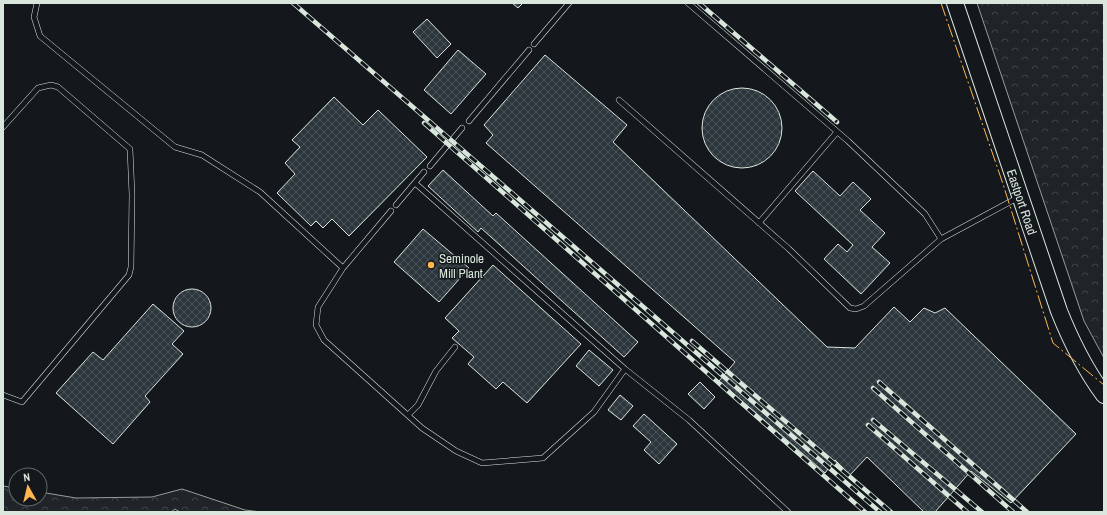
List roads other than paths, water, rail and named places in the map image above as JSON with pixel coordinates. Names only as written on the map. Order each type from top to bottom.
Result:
[{"type":"main road","name":"Eastport Road","points":[[955,3],[1068,335],[1090,376],[1104,394]]},
{"type":"lane","points":[[37,3],[34,17],[40,36],[175,147],[202,155],[260,192],[343,268]]},
{"type":"lane","points":[[534,44],[569,3]]},
{"type":"lane","points":[[688,3],[837,132],[925,214],[941,239]]},
{"type":"lane","points":[[468,120],[529,50]]},
{"type":"lane","points":[[3,128],[38,88],[51,85],[58,87],[130,149],[132,195],[131,268],[128,275],[22,402],[3,395]]},
{"type":"lane","points":[[619,100],[759,223],[850,308],[856,309],[864,306],[941,239],[1020,197]]},
{"type":"lane","points":[[430,166],[462,128]]},
{"type":"lane","points":[[759,223],[837,132]]},
{"type":"lane","points":[[396,205],[424,172]]},
{"type":"lane","points":[[415,183],[625,368],[689,420],[788,512]]},
{"type":"lane","points":[[391,211],[343,268],[318,307],[316,325],[324,340],[408,415],[456,452],[482,463],[543,458],[594,412],[625,368]]},
{"type":"lane","points":[[408,415],[418,405],[436,370],[455,347]]},
{"type":"railway","points":[[293,3],[880,512]]},
{"type":"railway","points":[[699,3],[837,122]]},
{"type":"railway","points":[[424,123],[865,512]]},
{"type":"railway","points":[[692,341],[891,512]]},
{"type":"railway","points":[[879,382],[1027,512]]},
{"type":"railway","points":[[873,388],[1013,512]]},
{"type":"railway","points":[[873,420],[982,512]]},
{"type":"railway","points":[[868,425],[967,512]]},
{"type":"place","name":"Seminole Mill Plant","points":[[431,265]]}]
